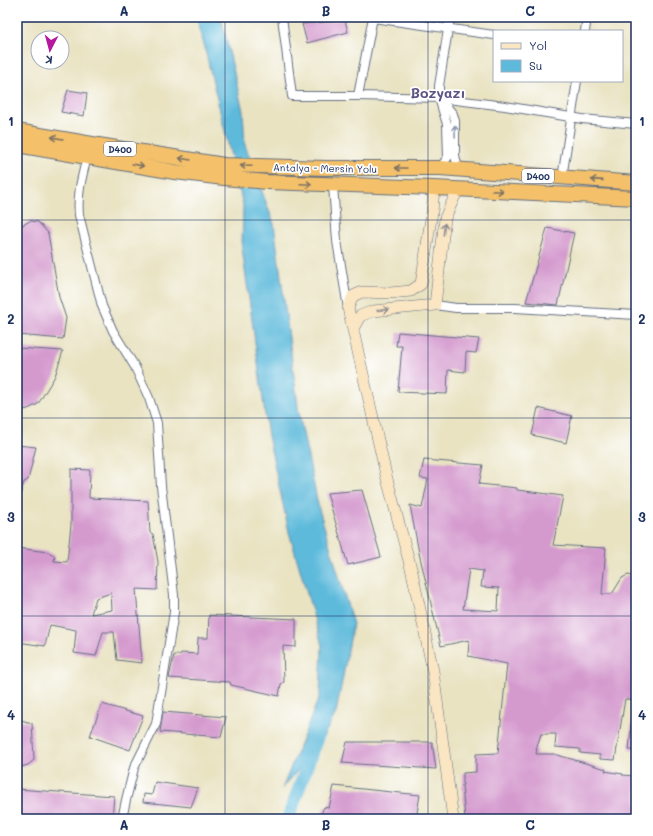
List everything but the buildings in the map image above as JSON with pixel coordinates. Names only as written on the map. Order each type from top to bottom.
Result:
[{"type":"highway","name":"Antalya - Mersin Yolu","points":[[17,131],[98,145],[224,171],[267,182],[458,189],[636,198]]},
{"type":"highway","name":"Antalya - Mersin Yolu","points":[[17,145],[175,172],[224,171],[268,167],[440,168],[636,183]]},
{"type":"highway","points":[[434,188],[433,180],[435,174],[440,168]]},
{"type":"highway","points":[[458,169],[463,180],[458,189]]},
{"type":"street","points":[[282,17],[292,96],[439,98],[505,106],[572,117],[636,124]]},
{"type":"street","points":[[358,96],[373,17],[493,35]]},
{"type":"street","points":[[440,168],[448,157],[446,124],[439,98],[439,86],[450,17]]},
{"type":"street","points":[[585,30],[587,17]]},
{"type":"street","points":[[562,178],[577,82]]},
{"type":"street","points":[[439,98],[453,114],[455,155],[458,169]]},
{"type":"street","points":[[87,156],[80,185],[78,200],[79,215],[102,306],[113,331],[135,367],[149,398],[157,423],[161,486],[174,595],[174,612],[156,724],[134,768],[122,819]]},
{"type":"street","points":[[333,185],[337,241],[348,308],[386,475],[412,572],[433,671],[452,819]]},
{"type":"street","points":[[348,308],[353,296],[362,292],[411,291],[421,284],[432,212],[434,188]]},
{"type":"street","points":[[435,305],[445,218],[458,189]]},
{"type":"street","points":[[353,329],[360,316],[373,311],[435,305],[456,308],[515,308],[636,316]]},
{"type":"water","points":[[197,17],[221,17],[243,111],[245,145],[274,224],[299,414],[319,509],[353,624],[336,713],[317,748],[282,789],[320,695],[322,645],[289,532],[268,436],[242,248],[243,205]]},
{"type":"waterway","points":[[288,819],[317,738]]},
{"type":"district","name":"Bozyazı","points":[[438,92]]}]
